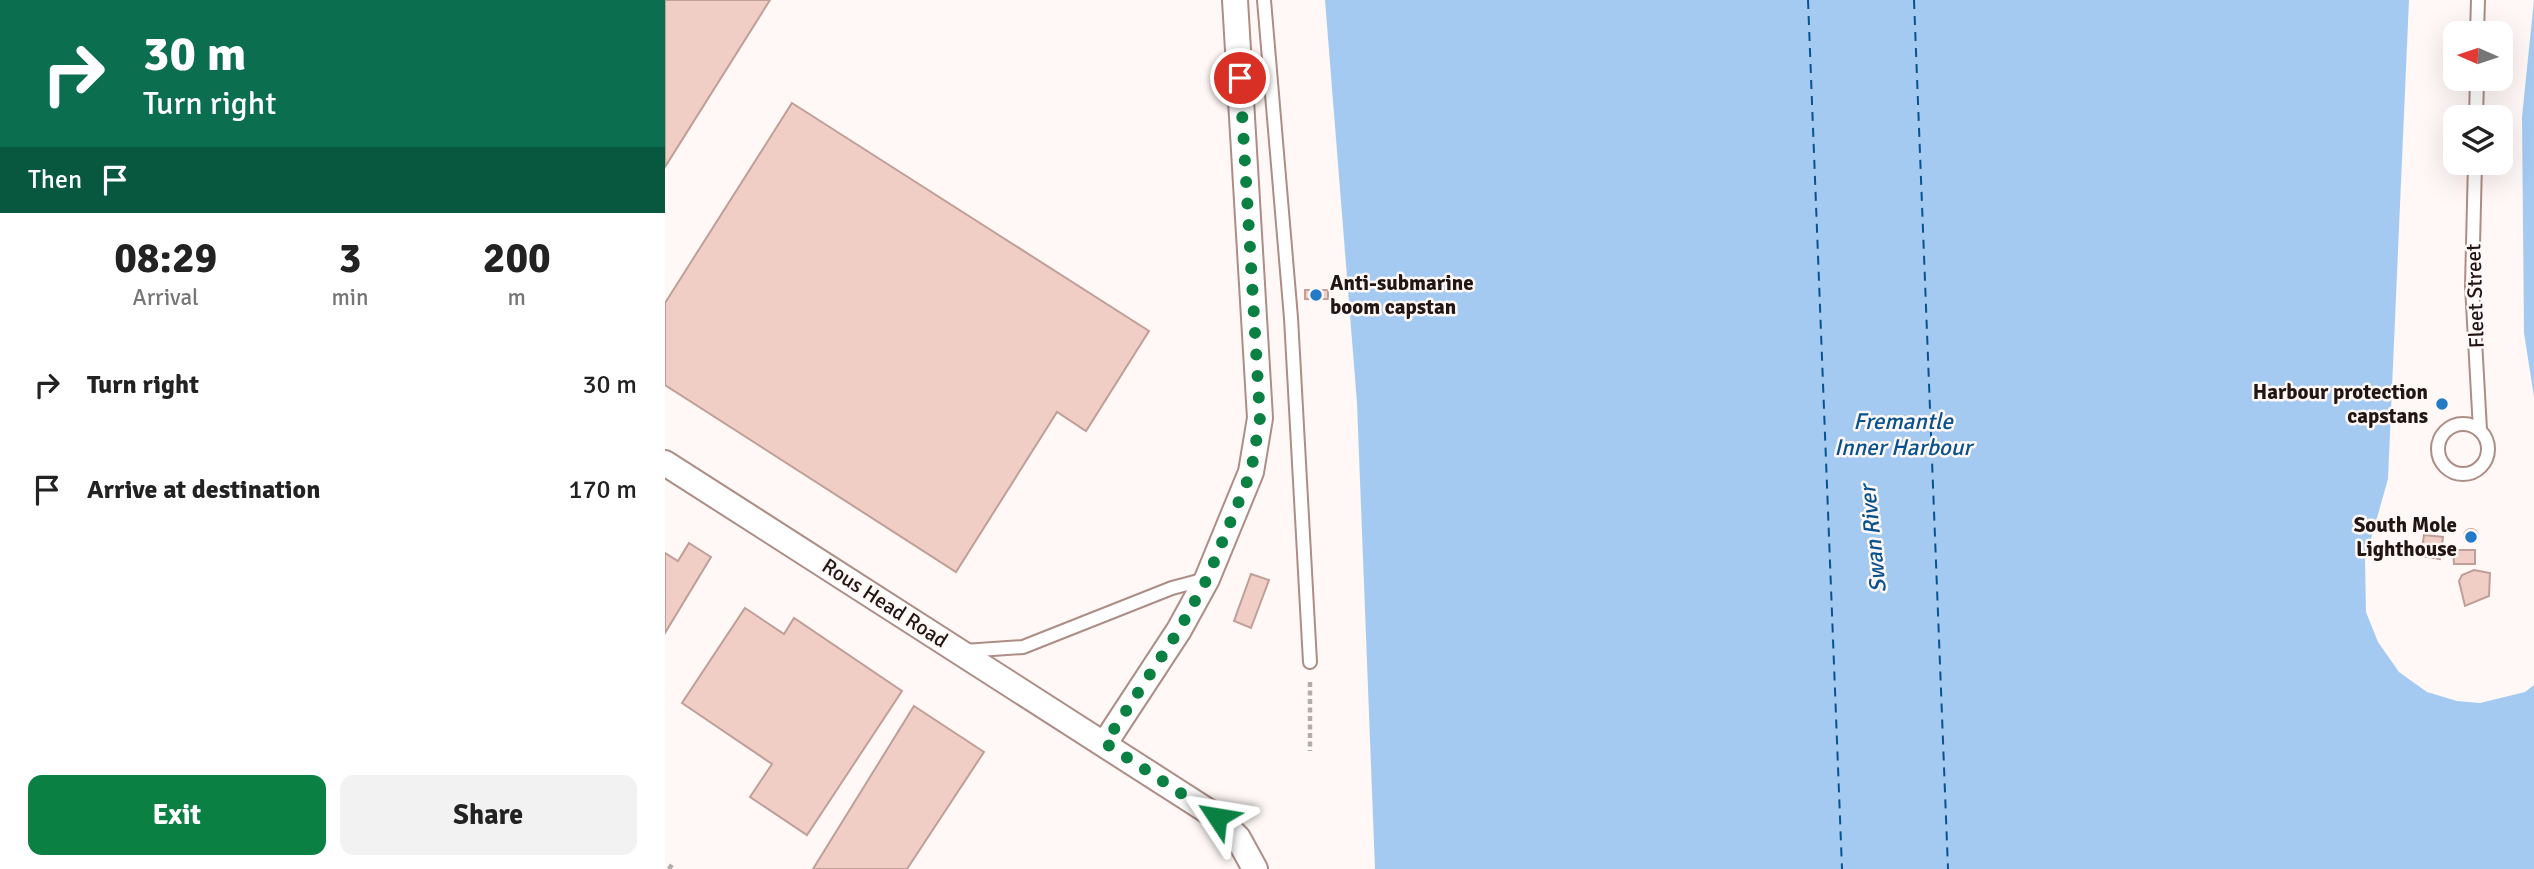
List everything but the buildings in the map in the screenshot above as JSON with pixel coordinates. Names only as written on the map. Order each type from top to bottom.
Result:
[{"type":"street","points":[[1105,743],[1179,630],[1207,579],[1251,472],[1260,418],[1235,0]]},
{"type":"street","name":"Rous Head Road","points":[[665,463],[1217,817],[1238,838],[1255,869]]},
{"type":"lane","points":[[1264,0],[1291,318],[1310,662]]},
{"type":"lane","points":[[2477,21],[2478,0]]},
{"type":"lane","name":"Fleet Street","points":[[2475,175],[2472,286],[2480,430],[2488,443],[2489,452],[2482,466],[2468,474],[2460,474],[2446,468],[2441,462],[2438,446],[2444,432],[2457,424],[2473,425],[2480,430]]},
{"type":"lane","points":[[960,651],[1023,647],[1172,588],[1207,579]]},
{"type":"path","points":[[1310,662],[1310,751]]},
{"type":"path","points":[[669,869],[673,863]]},
{"type":"water","name":"Fremantle Inner Harbour","points":[[1325,0],[2409,0],[2388,479],[2365,560],[2366,612],[2378,642],[2399,672],[2427,692],[2457,701],[2480,703],[2525,692],[2534,685],[2534,869],[1375,869],[1357,403]]},
{"type":"water","points":[[2534,0],[2534,397],[2524,333],[2522,117]]},
{"type":"ferry route","points":[[1808,0],[1842,869]]},
{"type":"ferry route","points":[[1914,0],[1948,869]]},
{"type":"place","name":"Anti-submarine boom capstan","points":[[1316,295]]},
{"type":"place","name":"Harbour protection capstans","points":[[2442,404]]},
{"type":"place","name":"South Mole Lighthouse","points":[[2471,537]]},
{"type":"route","points":[[1217,817],[1105,743],[1179,630],[1207,579],[1251,472],[1260,418],[1240,78]]},
{"type":"water label","name":"Swan River","points":[[1873,539]]}]
